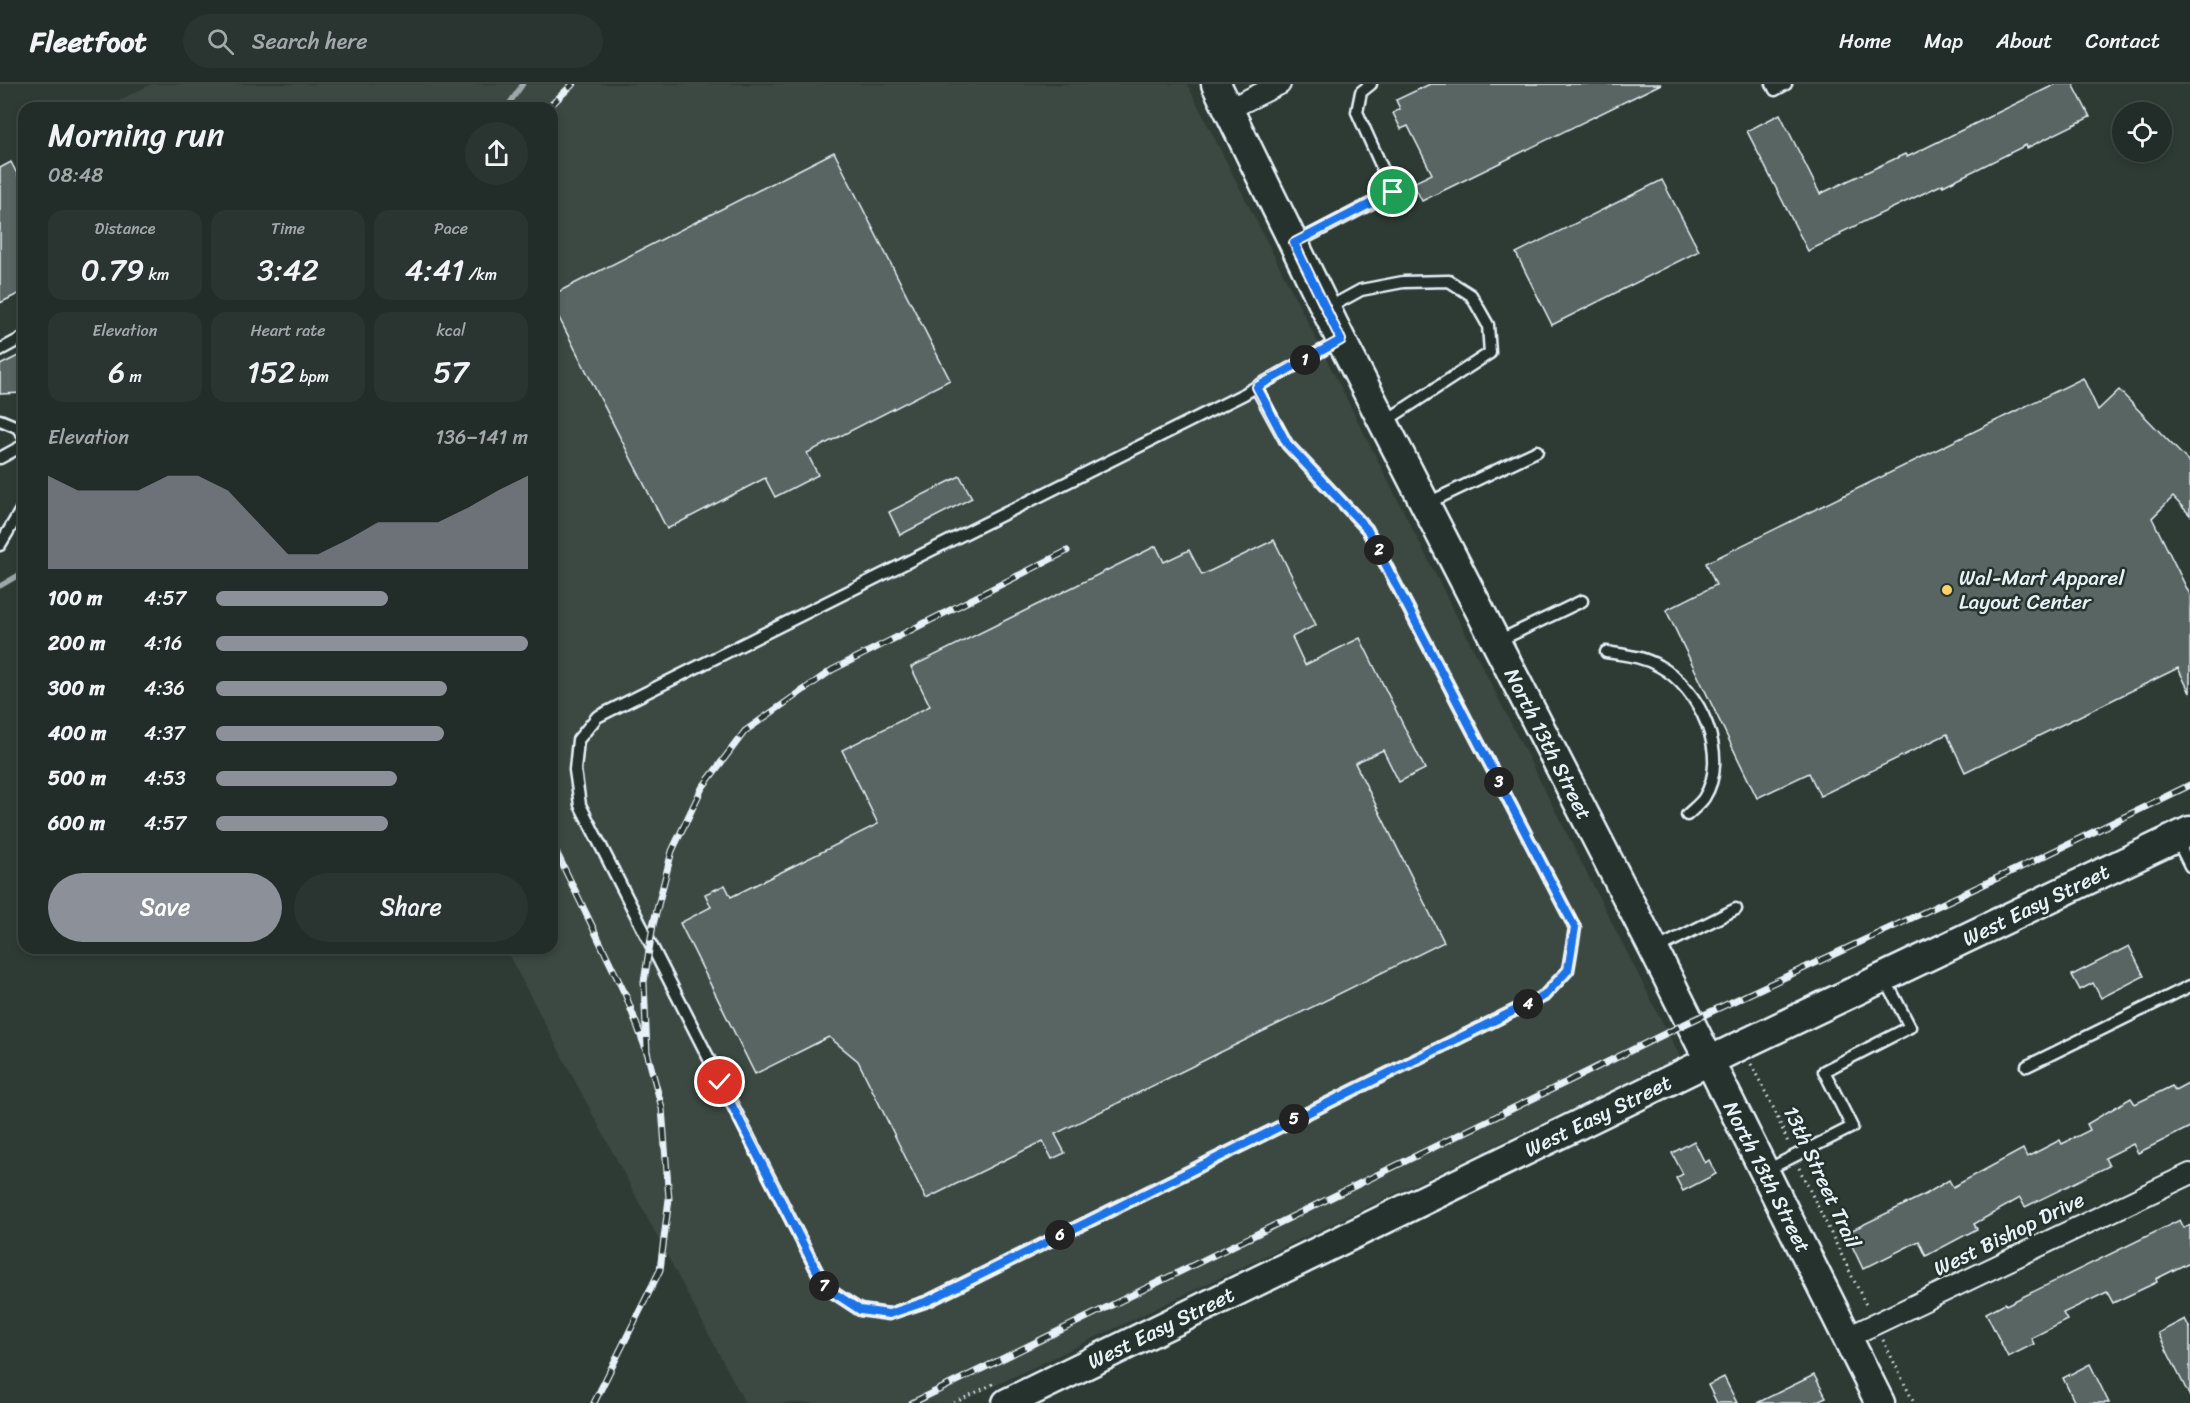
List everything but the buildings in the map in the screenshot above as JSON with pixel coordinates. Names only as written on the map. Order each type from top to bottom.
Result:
[{"type":"main road","name":"North 13th Street","points":[[1222,96],[1341,340],[1654,950],[1880,1403]]},
{"type":"main road","name":"West Easy Street","points":[[1007,1403],[2183,834]]},
{"type":"street","points":[[1222,96],[1280,84]]},
{"type":"street","name":"West Bishop Drive","points":[[1848,1337],[2190,1174]]},
{"type":"lane","points":[[1294,243],[1393,192],[1357,112],[1361,92],[1371,84]]},
{"type":"lane","points":[[1772,84],[1775,90],[1786,84]]},
{"type":"lane","points":[[1327,309],[1361,290],[1402,282],[1449,281],[1471,295],[1488,325],[1490,353],[1384,422]]},
{"type":"lane","points":[[0,350],[18,340]]},
{"type":"lane","points":[[1257,387],[1287,444],[1367,529],[1575,928],[1568,970],[1544,996],[928,1301],[889,1314],[860,1310],[825,1287],[580,805],[575,770],[578,740],[597,717],[1257,387],[1341,340]]},
{"type":"lane","points":[[0,420],[18,428]]},
{"type":"lane","points":[[0,458],[18,448]]},
{"type":"lane","points":[[1425,504],[1537,451]]},
{"type":"lane","points":[[0,545],[18,515]]},
{"type":"lane","points":[[1496,642],[1582,601]]},
{"type":"lane","points":[[1606,652],[1637,656],[1661,667],[1683,684],[1702,711],[1711,736],[1714,761],[1710,783],[1704,798],[1687,815]]},
{"type":"lane","points":[[2183,834],[2190,866]]},
{"type":"lane","points":[[1654,950],[1736,909]]},
{"type":"lane","points":[[1764,1171],[1852,1127],[1824,1071],[1910,1027],[1884,977]]},
{"type":"lane","points":[[2026,1066],[2190,986]]},
{"type":"path","name":"13th Street Trail","points":[[1749,1059],[1773,1107],[1793,1156],[1868,1308]]},
{"type":"path","points":[[1883,1340],[1914,1403]]},
{"type":"shaded area","points":[[151,84],[1187,84],[1680,1057],[959,1403],[745,1403],[508,954],[558,954],[558,102],[116,102]]},
{"type":"waterway","points":[[510,102],[523,84]]},
{"type":"waterway","points":[[0,586],[18,576]]},
{"type":"railway","points":[[554,102],[573,84]]},
{"type":"railway","points":[[647,1052],[644,982],[653,925],[672,851],[702,788],[745,731],[832,670],[1067,551]]},
{"type":"railway","points":[[912,1403],[1689,1022],[2038,859],[2190,785]]},
{"type":"railway","points":[[558,855],[626,996],[647,1052],[662,1108],[669,1199],[660,1270],[594,1403]]},
{"type":"place","name":"Wal-Mart Apparel Layout Center","points":[[1947,590]]},
{"type":"route","points":[[720,1082],[825,1287],[860,1310],[889,1314],[928,1301],[1544,996],[1568,970],[1575,928],[1367,529],[1287,444],[1257,387],[1341,340],[1294,243],[1393,192]]}]
